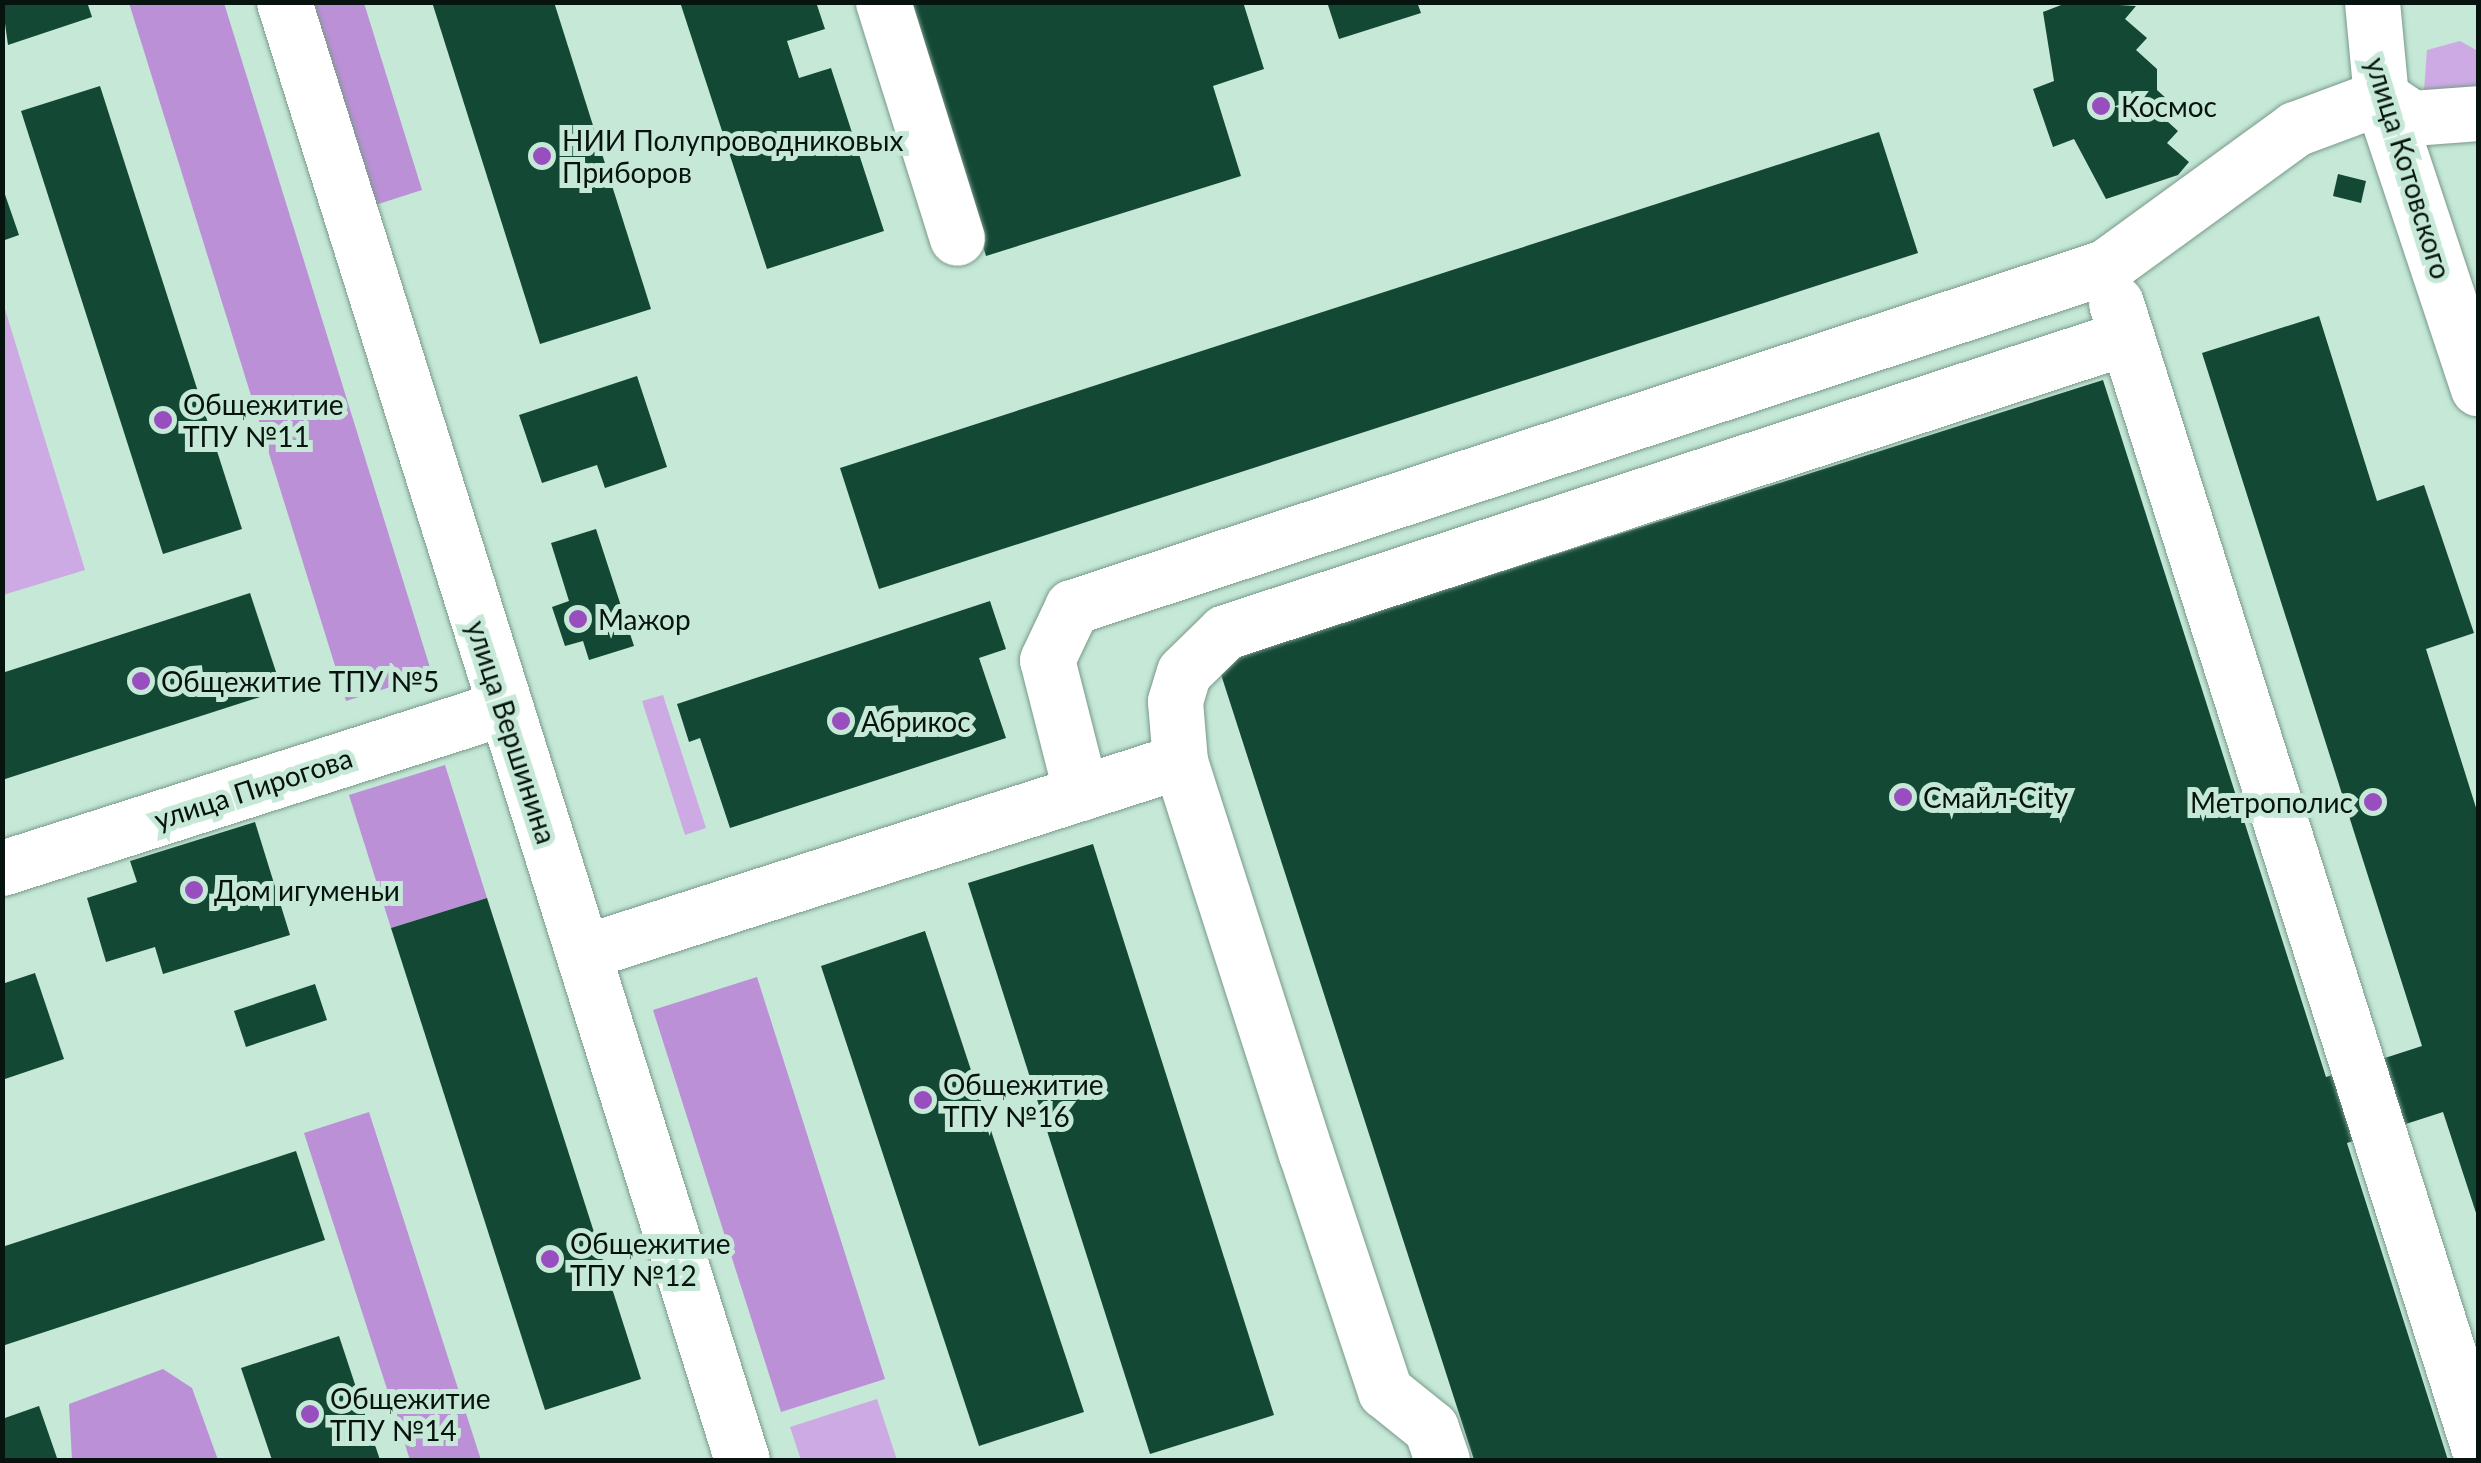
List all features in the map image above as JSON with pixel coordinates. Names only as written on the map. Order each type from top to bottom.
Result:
[{"type":"street","name":"улица Вершинина","points":[[284,2],[742,1460]]},
{"type":"street","points":[[883,2],[958,238]]},
{"type":"street","name":"улица Котовского","points":[[2372,2],[2381,97],[2478,388]]},
{"type":"street","points":[[1081,793],[1049,690],[1056,629],[1072,607],[2105,267],[2295,129],[2381,97],[2412,118],[2478,113]]},
{"type":"street","points":[[2105,267],[2478,1446]]},
{"type":"street","points":[[1442,1460],[1431,1428],[1385,1391],[1180,761],[1175,700],[1184,672],[1225,632],[2127,338]]},
{"type":"street","name":"улица Пирогова","points":[[2,868],[503,708]]},
{"type":"street","points":[[584,952],[1180,761]]},
{"type":"shaded area","points":[[129,3],[224,3],[432,674],[346,701]]},
{"type":"shaded area","points":[[308,3],[364,3],[422,190],[369,207]]},
{"type":"shaded area","points":[[2460,41],[2478,51],[2478,98],[2424,91],[2427,50]]},
{"type":"shaded area","points":[[2,307],[85,570],[3,595]]},
{"type":"shaded area","points":[[663,695],[706,828],[685,835],[642,701]]},
{"type":"shaded area","points":[[445,765],[487,898],[391,928],[349,795]]},
{"type":"shaded area","points":[[757,977],[885,1379],[781,1412],[653,1010]]},
{"type":"shaded area","points":[[369,1112],[481,1460],[410,1460],[304,1133]]},
{"type":"shaded area","points":[[163,1369],[192,1388],[218,1460],[72,1460],[69,1404]]},
{"type":"shaded area","points":[[877,1399],[897,1460],[801,1460],[790,1427]]},
{"type":"building","points":[[2,2],[87,2],[92,17],[8,45]]},
{"type":"building","name":"НИИ Полупроводниковых Приборов","points":[[432,2],[554,2],[651,309],[540,344]]},
{"type":"building","points":[[680,2],[816,2],[825,29],[787,41],[799,78],[831,68],[884,231],[767,269]]},
{"type":"building","points":[[907,2],[1243,2],[1264,69],[1213,86],[1241,176],[986,256]]},
{"type":"building","points":[[1327,2],[1417,2],[1421,13],[1339,39]]},
{"type":"building","name":"Космос","points":[[2069,2],[2136,6],[2125,19],[2147,38],[2136,50],[2157,69],[2157,90],[2168,100],[2157,112],[2178,131],[2167,143],[2189,162],[2178,175],[2106,199],[2074,139],[2053,147],[2033,89],[2054,81],[2043,12]]},
{"type":"building","name":"Общежитие ТПУ №11","points":[[100,86],[242,529],[163,554],[21,111]]},
{"type":"building","points":[[1879,132],[1918,253],[879,589],[840,468]]},
{"type":"building","points":[[2338,174],[2366,181],[2361,203],[2333,196]]},
{"type":"building","points":[[2,186],[19,235],[2,241]]},
{"type":"building","points":[[2319,316],[2377,501],[2424,485],[2474,633],[2426,649],[2478,814],[2478,1219],[2443,1112],[2347,1143],[2448,1460],[1474,1460],[1217,662],[2103,380],[2326,1077],[2422,1046],[2202,353]]},
{"type":"building","points":[[637,376],[667,467],[605,488],[597,465],[542,483],[519,415]]},
{"type":"building","points":[[596,529],[634,646],[589,660],[583,641],[565,646],[552,607],[569,601],[551,543]]},
{"type":"building","name":"Общежитие ТПУ №5","points":[[250,593],[282,690],[2,780],[2,673]]},
{"type":"building","name":"Абрикос","points":[[990,601],[1006,649],[979,658],[1006,738],[730,828],[700,738],[689,742],[677,704]]},
{"type":"building","name":"Дом игуменьи","points":[[255,822],[290,935],[163,974],[155,947],[106,962],[87,898],[137,882],[130,861]]},
{"type":"building","points":[[1093,844],[1274,1415],[1150,1454],[968,883]]},
{"type":"building","name":"Общежитие ТПУ №12","points":[[487,898],[641,1379],[545,1410],[391,928]]},
{"type":"building","name":"Общежитие ТПУ №16","points":[[925,931],[1084,1412],[979,1446],[821,966]]},
{"type":"building","points":[[35,973],[64,1059],[2,1080],[2,984]]},
{"type":"building","points":[[315,984],[327,1020],[246,1047],[234,1011]]},
{"type":"building","points":[[296,1151],[325,1240],[2,1346],[2,1247]]},
{"type":"building","name":"Общежитие ТПУ №14","points":[[339,1336],[380,1460],[272,1460],[241,1368]]},
{"type":"building","points":[[39,1406],[57,1458],[2,1460],[2,1419]]},
{"type":"place","name":"Космос","points":[[2101,106]]},
{"type":"place","name":"НИИ Полупроводниковых Приборов","points":[[542,156]]},
{"type":"place","name":"Общежитие ТПУ №11","points":[[163,420]]},
{"type":"place","name":"Мажор","points":[[578,619]]},
{"type":"place","name":"Общежитие ТПУ №5","points":[[141,681]]},
{"type":"place","name":"Абрикос","points":[[841,721]]},
{"type":"place","name":"Смайл-City","points":[[1903,797]]},
{"type":"place","name":"Метрополис","points":[[2373,802]]},
{"type":"place","name":"Дом игуменьи","points":[[194,890]]},
{"type":"place","name":"Общежитие ТПУ №16","points":[[923,1100]]},
{"type":"place","name":"Общежитие ТПУ №12","points":[[550,1259]]},
{"type":"place","name":"Общежитие ТПУ №14","points":[[310,1414]]}]
